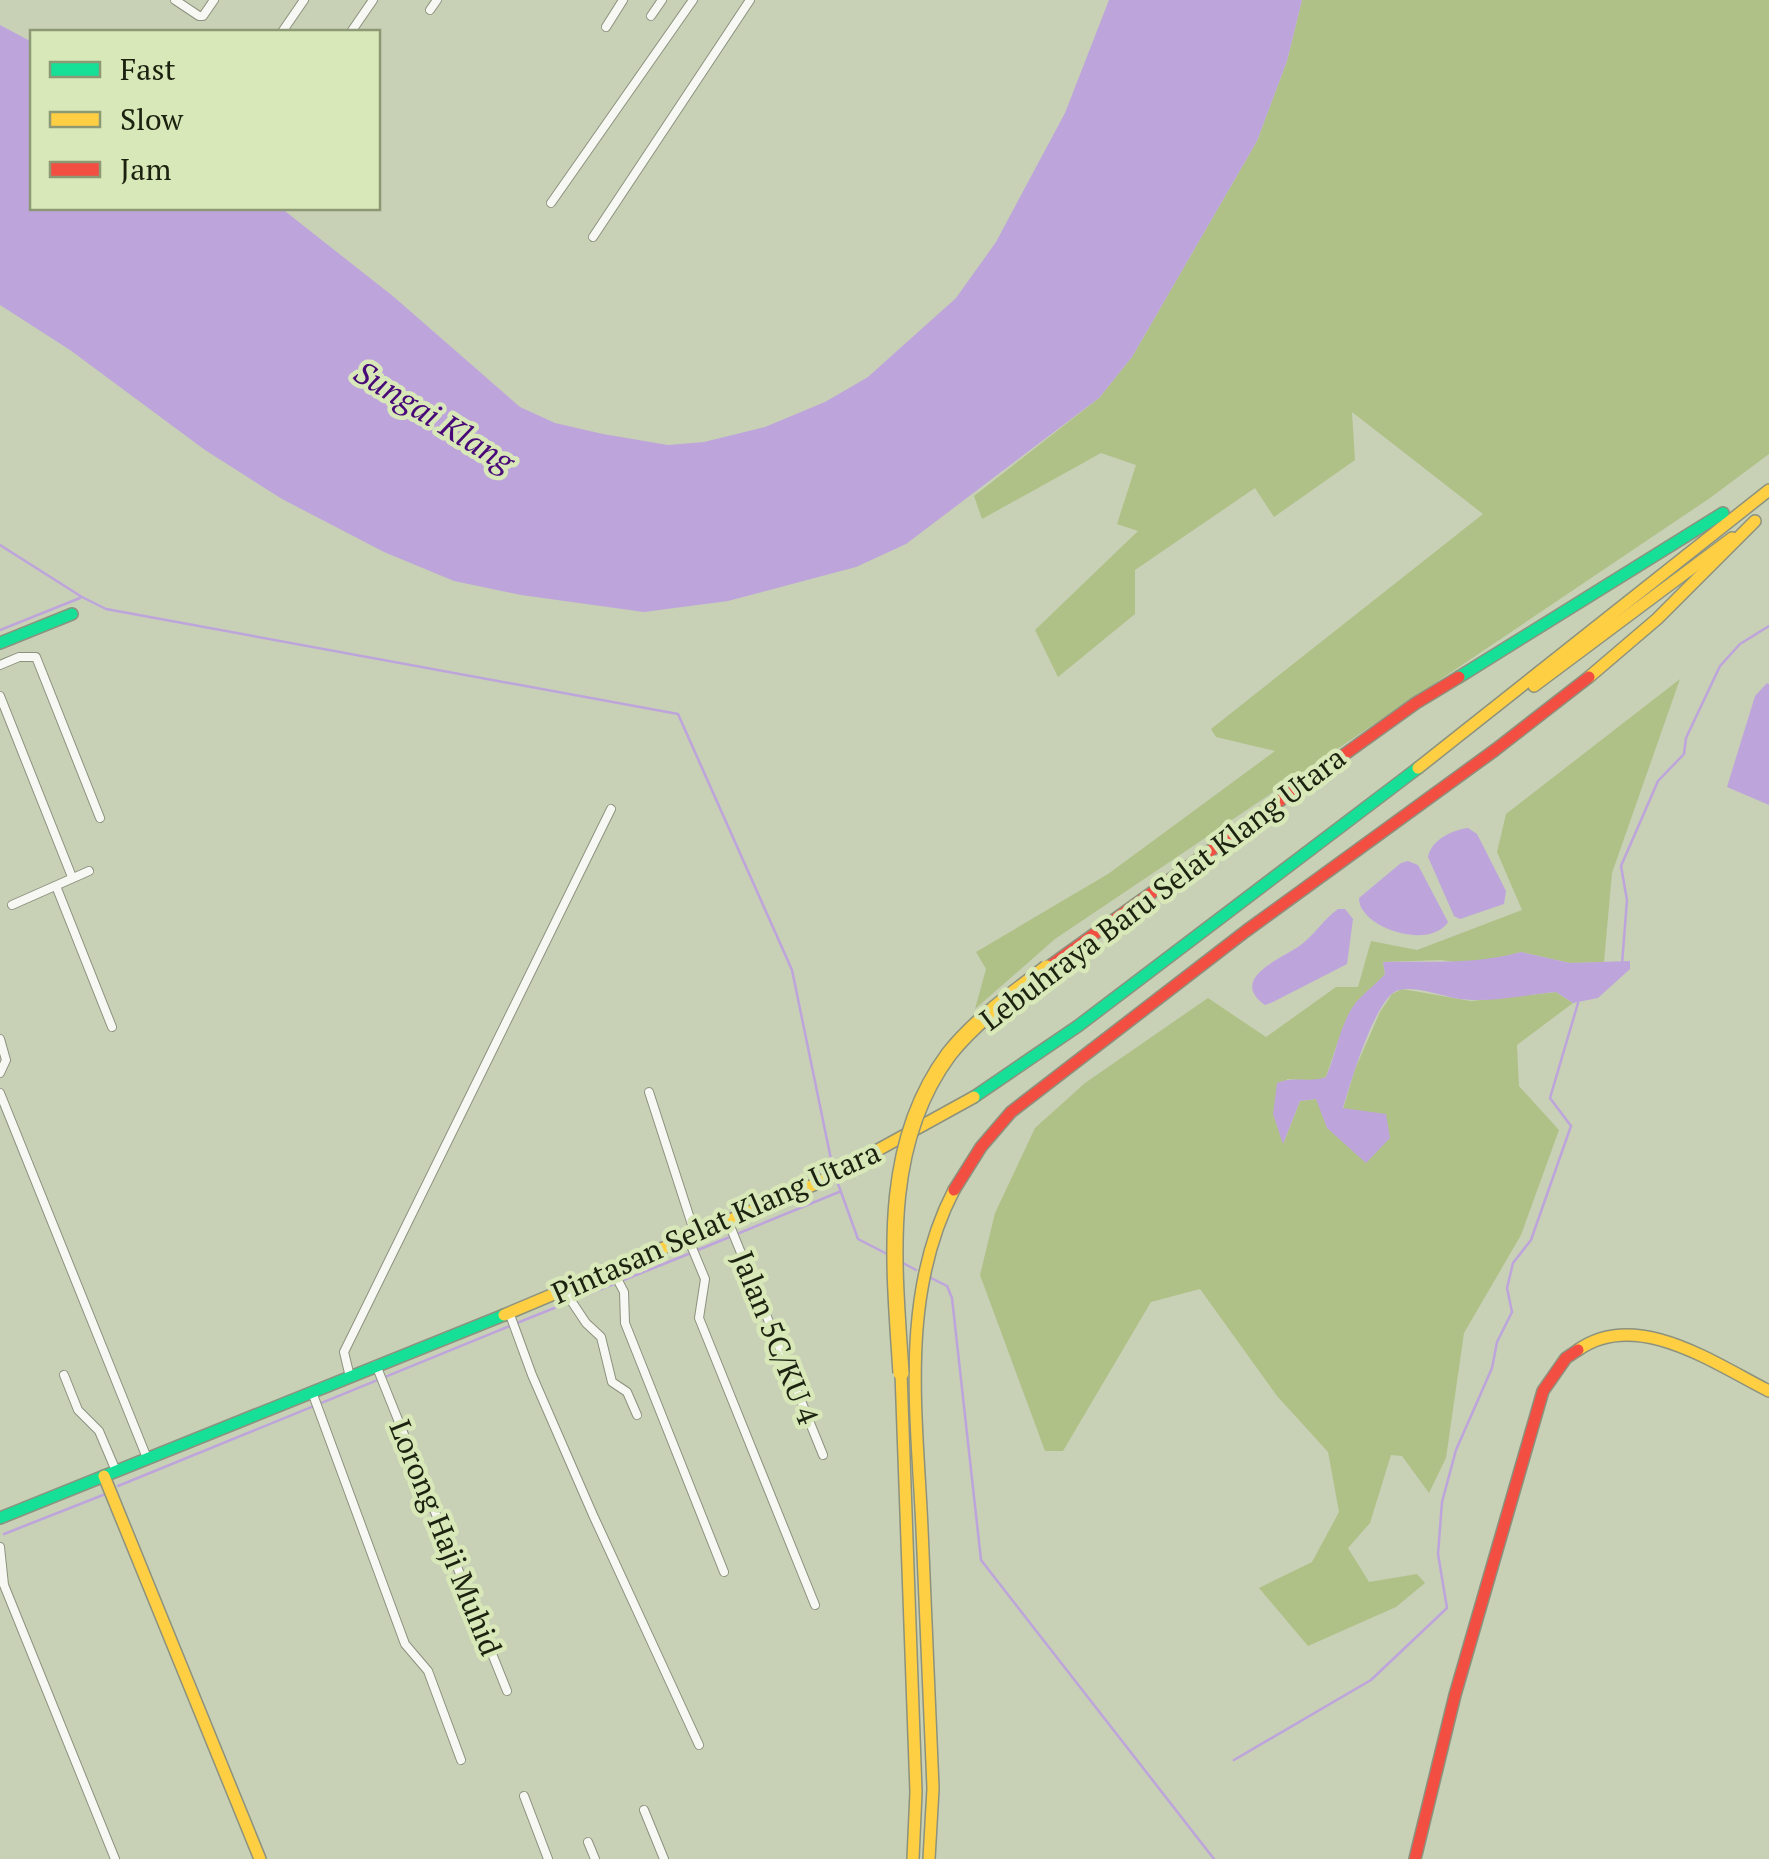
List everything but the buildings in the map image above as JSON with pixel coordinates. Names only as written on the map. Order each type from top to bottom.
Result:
[{"type":"main road","name":"Lebuhraya Baru Selat Klang Utara","points":[[1461,737],[1769,487]]},
{"type":"main road","name":"Lebuhraya Baru Selat Klang Utara","points":[[913,1859],[916,1792],[894,1198],[898,1163],[914,1113],[950,1054],[990,1013],[1047,968],[1416,704],[1769,487]]},
{"type":"main road","points":[[1461,737],[1562,667],[1762,516]]},
{"type":"main road","points":[[929,1859],[933,1789],[915,1360],[924,1268],[962,1172],[980,1144],[1011,1112],[1279,906],[1588,680],[1717,564],[1762,516]]},
{"type":"main road","points":[[0,643],[72,614]]},
{"type":"main road","name":"Pintasan Selat Klang Utara","points":[[0,1518],[566,1294],[852,1167],[1009,1075],[1461,737]]},
{"type":"main road","points":[[1415,1859],[1455,1695],[1543,1390],[1556,1368],[1574,1348],[1593,1337],[1624,1332],[1658,1339],[1769,1391]]},
{"type":"main road","points":[[110,1473],[257,1858]]},
{"type":"street","points":[[176,0],[195,16],[203,16],[214,0]]},
{"type":"street","points":[[283,30],[304,0]]},
{"type":"street","points":[[352,30],[373,0]]},
{"type":"street","points":[[430,10],[437,0]]},
{"type":"street","points":[[606,27],[623,0]]},
{"type":"street","points":[[651,16],[662,0]]},
{"type":"street","points":[[550,203],[693,0]]},
{"type":"street","points":[[593,237],[750,0]]},
{"type":"street","points":[[0,665],[19,657],[36,657],[100,818]]},
{"type":"street","points":[[0,696],[72,878]]},
{"type":"street","points":[[350,1377],[344,1352],[611,809]]},
{"type":"street","points":[[12,905],[88,871]]},
{"type":"street","points":[[56,886],[112,1027]]},
{"type":"street","points":[[0,1040],[6,1060],[0,1073]]},
{"type":"street","points":[[649,1092],[704,1279],[699,1318],[815,1605]]},
{"type":"street","points":[[0,1093],[147,1458]]},
{"type":"street","name":"Jalan 5C/KU 4","points":[[728,1221],[823,1455]]},
{"type":"street","points":[[614,1273],[622,1287],[625,1324],[724,1572]]},
{"type":"street","points":[[566,1294],[601,1337],[612,1382],[627,1392],[637,1415]]},
{"type":"street","points":[[511,1315],[532,1375],[699,1745]]},
{"type":"street","name":"Lorong Haji Muhid","points":[[377,1368],[507,1691]]},
{"type":"street","points":[[64,1375],[78,1410],[99,1431],[110,1473]]},
{"type":"street","points":[[313,1395],[405,1644],[428,1671],[461,1760]]},
{"type":"street","points":[[0,1547],[4,1585],[115,1859]]},
{"type":"street","points":[[524,1796],[548,1859]]},
{"type":"street","points":[[644,1810],[664,1859]]},
{"type":"street","points":[[588,1842],[595,1859]]},
{"type":"green space","points":[[1302,0],[1769,0],[1769,454],[1710,498],[1055,939],[975,1009],[986,969],[976,952],[1108,874],[1275,751],[1216,737],[1211,729],[1483,514],[1352,412],[1355,460],[1274,517],[1255,488],[1135,570],[1135,614],[1058,677],[1035,630],[1138,531],[1117,524],[1136,465],[1101,453],[982,519],[974,496],[1099,398],[1132,357],[1257,141],[1287,61]]},
{"type":"green space","points":[[1680,679],[1612,873],[1604,962],[1570,963],[1521,952],[1461,963],[1383,962],[1385,974],[1339,1038],[1326,1077],[1317,1081],[1287,1079],[1284,1142],[1300,1101],[1317,1099],[1327,1128],[1343,1109],[1355,1069],[1380,1012],[1392,994],[1402,989],[1471,1001],[1556,992],[1573,1003],[1517,1045],[1519,1086],[1559,1130],[1521,1235],[1464,1333],[1446,1458],[1429,1493],[1402,1456],[1391,1455],[1370,1523],[1348,1548],[1369,1582],[1417,1574],[1425,1583],[1396,1607],[1308,1646],[1259,1588],[1312,1562],[1339,1512],[1328,1452],[1277,1396],[1200,1289],[1151,1302],[1063,1451],[1045,1451],[980,1275],[995,1213],[1035,1128],[1085,1083],[1208,998],[1266,1037],[1336,987],[1358,987],[1371,941],[1417,950],[1522,910],[1497,852],[1506,814]]},
{"type":"water","name":"Sungai Klang","points":[[1109,0],[1302,0],[1287,61],[1257,141],[1132,357],[1099,398],[906,544],[856,567],[728,601],[644,612],[521,595],[454,581],[384,552],[282,499],[205,450],[70,350],[0,305],[0,25],[30,41],[30,210],[284,210],[394,297],[520,407],[555,423],[668,445],[704,442],[765,427],[825,402],[868,377],[956,298],[996,242],[1065,113]]},
{"type":"water","points":[[1767,683],[1769,805],[1727,787],[1755,696]]},
{"type":"water","points":[[1468,828],[1477,834],[1506,891],[1504,904],[1460,919],[1454,916],[1428,857],[1443,837]]},
{"type":"water","points":[[1408,861],[1418,865],[1448,922],[1426,935],[1396,932],[1382,926],[1362,909],[1359,898]]},
{"type":"water","points":[[1338,909],[1345,909],[1353,919],[1347,964],[1265,1005],[1255,995],[1255,978],[1302,944]]},
{"type":"water","points":[[1521,952],[1570,963],[1630,961],[1630,969],[1598,998],[1573,1003],[1556,992],[1479,1000],[1414,989],[1393,993],[1370,1030],[1343,1108],[1386,1114],[1390,1138],[1366,1163],[1327,1128],[1316,1099],[1300,1101],[1283,1144],[1273,1114],[1277,1083],[1326,1077],[1349,1013],[1385,974],[1383,962],[1470,961]]},
{"type":"waterway","points":[[0,545],[106,609],[678,714],[792,970],[833,1169]]},
{"type":"waterway","points":[[0,630],[80,598]]},
{"type":"waterway","points":[[1622,964],[1627,900],[1621,866],[1658,781],[1684,754],[1686,738],[1720,666],[1740,644],[1769,626]]},
{"type":"waterway","points":[[1234,1760],[1371,1680],[1447,1608],[1438,1554],[1442,1502],[1456,1450],[1512,1312],[1507,1288],[1513,1263],[1531,1240],[1571,1126],[1550,1098],[1578,1003]]},
{"type":"waterway","points":[[837,1181],[858,1239],[889,1255]]},
{"type":"waterway","points":[[698,1250],[839,1192]]},
{"type":"waterway","points":[[517,1323],[691,1253]]},
{"type":"waterway","points":[[901,1262],[916,1270]]},
{"type":"waterway","points":[[927,1276],[947,1286],[952,1298],[981,1560],[1214,1859]]},
{"type":"waterway","points":[[118,1486],[510,1326]]},
{"type":"waterway","points":[[4,1534],[103,1495]]},
{"type":"traffic: fast","points":[[1459,677],[1723,513]]},
{"type":"traffic: fast","points":[[0,643],[72,614]]},
{"type":"traffic: fast","points":[[974,1097],[1078,1026],[1418,768]]},
{"type":"traffic: fast","points":[[0,1518],[504,1315]]},
{"type":"traffic: slow","points":[[1418,768],[1769,490]]},
{"type":"traffic: slow","points":[[1589,677],[1657,619],[1755,521]]},
{"type":"traffic: slow","points":[[1534,686],[1732,538]]},
{"type":"traffic: slow","points":[[901,1373],[896,1208],[911,1128],[927,1090],[949,1054],[983,1019],[1047,968]]},
{"type":"traffic: slow","points":[[504,1315],[818,1183],[974,1097]]},
{"type":"traffic: slow","points":[[929,1859],[933,1789],[916,1356],[925,1272],[954,1190]]},
{"type":"traffic: slow","points":[[1578,1350],[1601,1339],[1625,1335],[1650,1337],[1700,1355],[1769,1391]]},
{"type":"traffic: slow","points":[[901,1373],[916,1792],[913,1859]]},
{"type":"traffic: slow","points":[[104,1476],[260,1859]]},
{"type":"traffic: jam","points":[[1047,968],[1416,703],[1459,677]]},
{"type":"traffic: jam","points":[[954,1190],[981,1147],[1011,1112],[1246,931],[1589,677]]},
{"type":"traffic: jam","points":[[1415,1859],[1455,1695],[1543,1391],[1566,1358],[1578,1350]]}]
